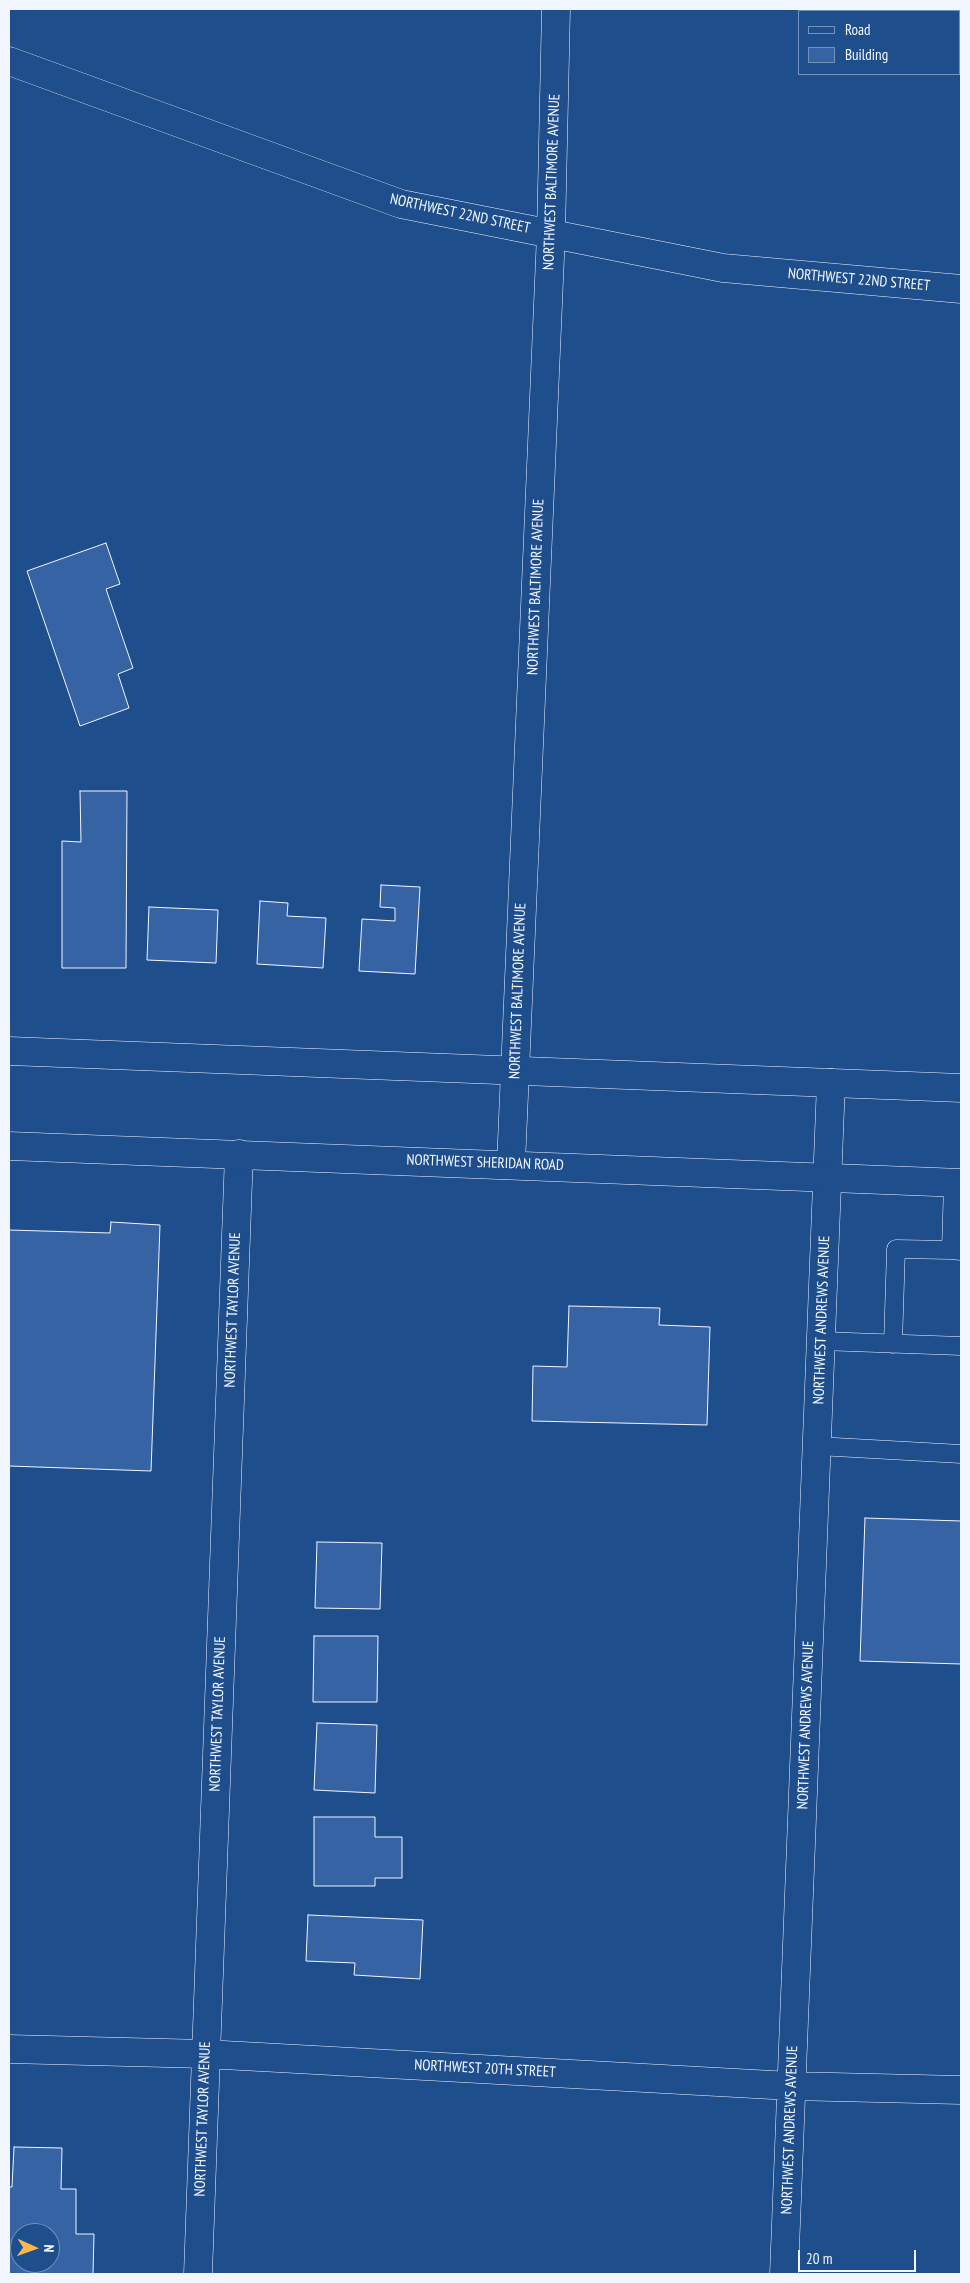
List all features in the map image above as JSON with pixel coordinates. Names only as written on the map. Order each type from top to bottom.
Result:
[{"type":"street","name":"NORTHWEST BALTIMORE AVENUE","points":[[510,1164],[551,234],[556,9]]},
{"type":"street","name":"NORTHWEST 22ND STREET","points":[[9,60],[401,204],[722,268],[961,289]]},
{"type":"street","points":[[9,1051],[961,1088]]},
{"type":"street","name":"NORTHWEST ANDREWS AVENUE","points":[[784,2274],[831,1083]]},
{"type":"street","name":"NORTHWEST SHERIDAN ROAD","points":[[9,1146],[827,1176],[957,1183]]},
{"type":"street","name":"NORTHWEST TAYLOR AVENUE","points":[[198,2274],[239,1154]]},
{"type":"street","name":"NORTHWEST 20TH STREET","points":[[9,2048],[205,2054],[791,2086],[961,2090]]},
{"type":"lane","points":[[893,1344],[896,1249],[956,1250],[957,1183]]},
{"type":"lane","points":[[822,1341],[961,1346]]},
{"type":"lane","points":[[817,1446],[961,1454]]},
{"type":"building","points":[[106,543],[120,584],[106,589],[133,668],[118,674],[129,708],[80,726],[27,571]]},
{"type":"building","points":[[80,791],[127,791],[126,968],[62,968],[62,841],[81,842]]},
{"type":"building","points":[[381,885],[420,887],[415,974],[359,971],[362,919],[395,921],[395,908],[380,907]]},
{"type":"building","points":[[260,901],[288,903],[287,916],[326,918],[323,968],[257,964]]},
{"type":"building","points":[[149,907],[218,910],[216,963],[147,960]]},
{"type":"building","points":[[111,1222],[160,1225],[151,1471],[9,1466],[9,1230],[110,1233]]},
{"type":"building","points":[[569,1306],[660,1308],[659,1325],[710,1327],[707,1425],[532,1421],[533,1366],[567,1367]]},
{"type":"building","points":[[865,1518],[961,1521],[961,1664],[860,1661]]},
{"type":"building","points":[[317,1542],[382,1543],[380,1609],[315,1608]]},
{"type":"building","points":[[314,1636],[378,1636],[377,1702],[313,1702]]},
{"type":"building","points":[[317,1723],[377,1725],[375,1793],[314,1790]]},
{"type":"building","points":[[314,1817],[375,1817],[375,1837],[402,1837],[402,1878],[375,1878],[375,1886],[314,1886]]},
{"type":"building","points":[[308,1915],[423,1920],[420,1979],[354,1975],[355,1963],[306,1961]]},
{"type":"building","points":[[14,2147],[62,2148],[61,2189],[76,2189],[76,2234],[94,2234],[93,2274],[9,2274],[9,2187],[12,2187]]}]
